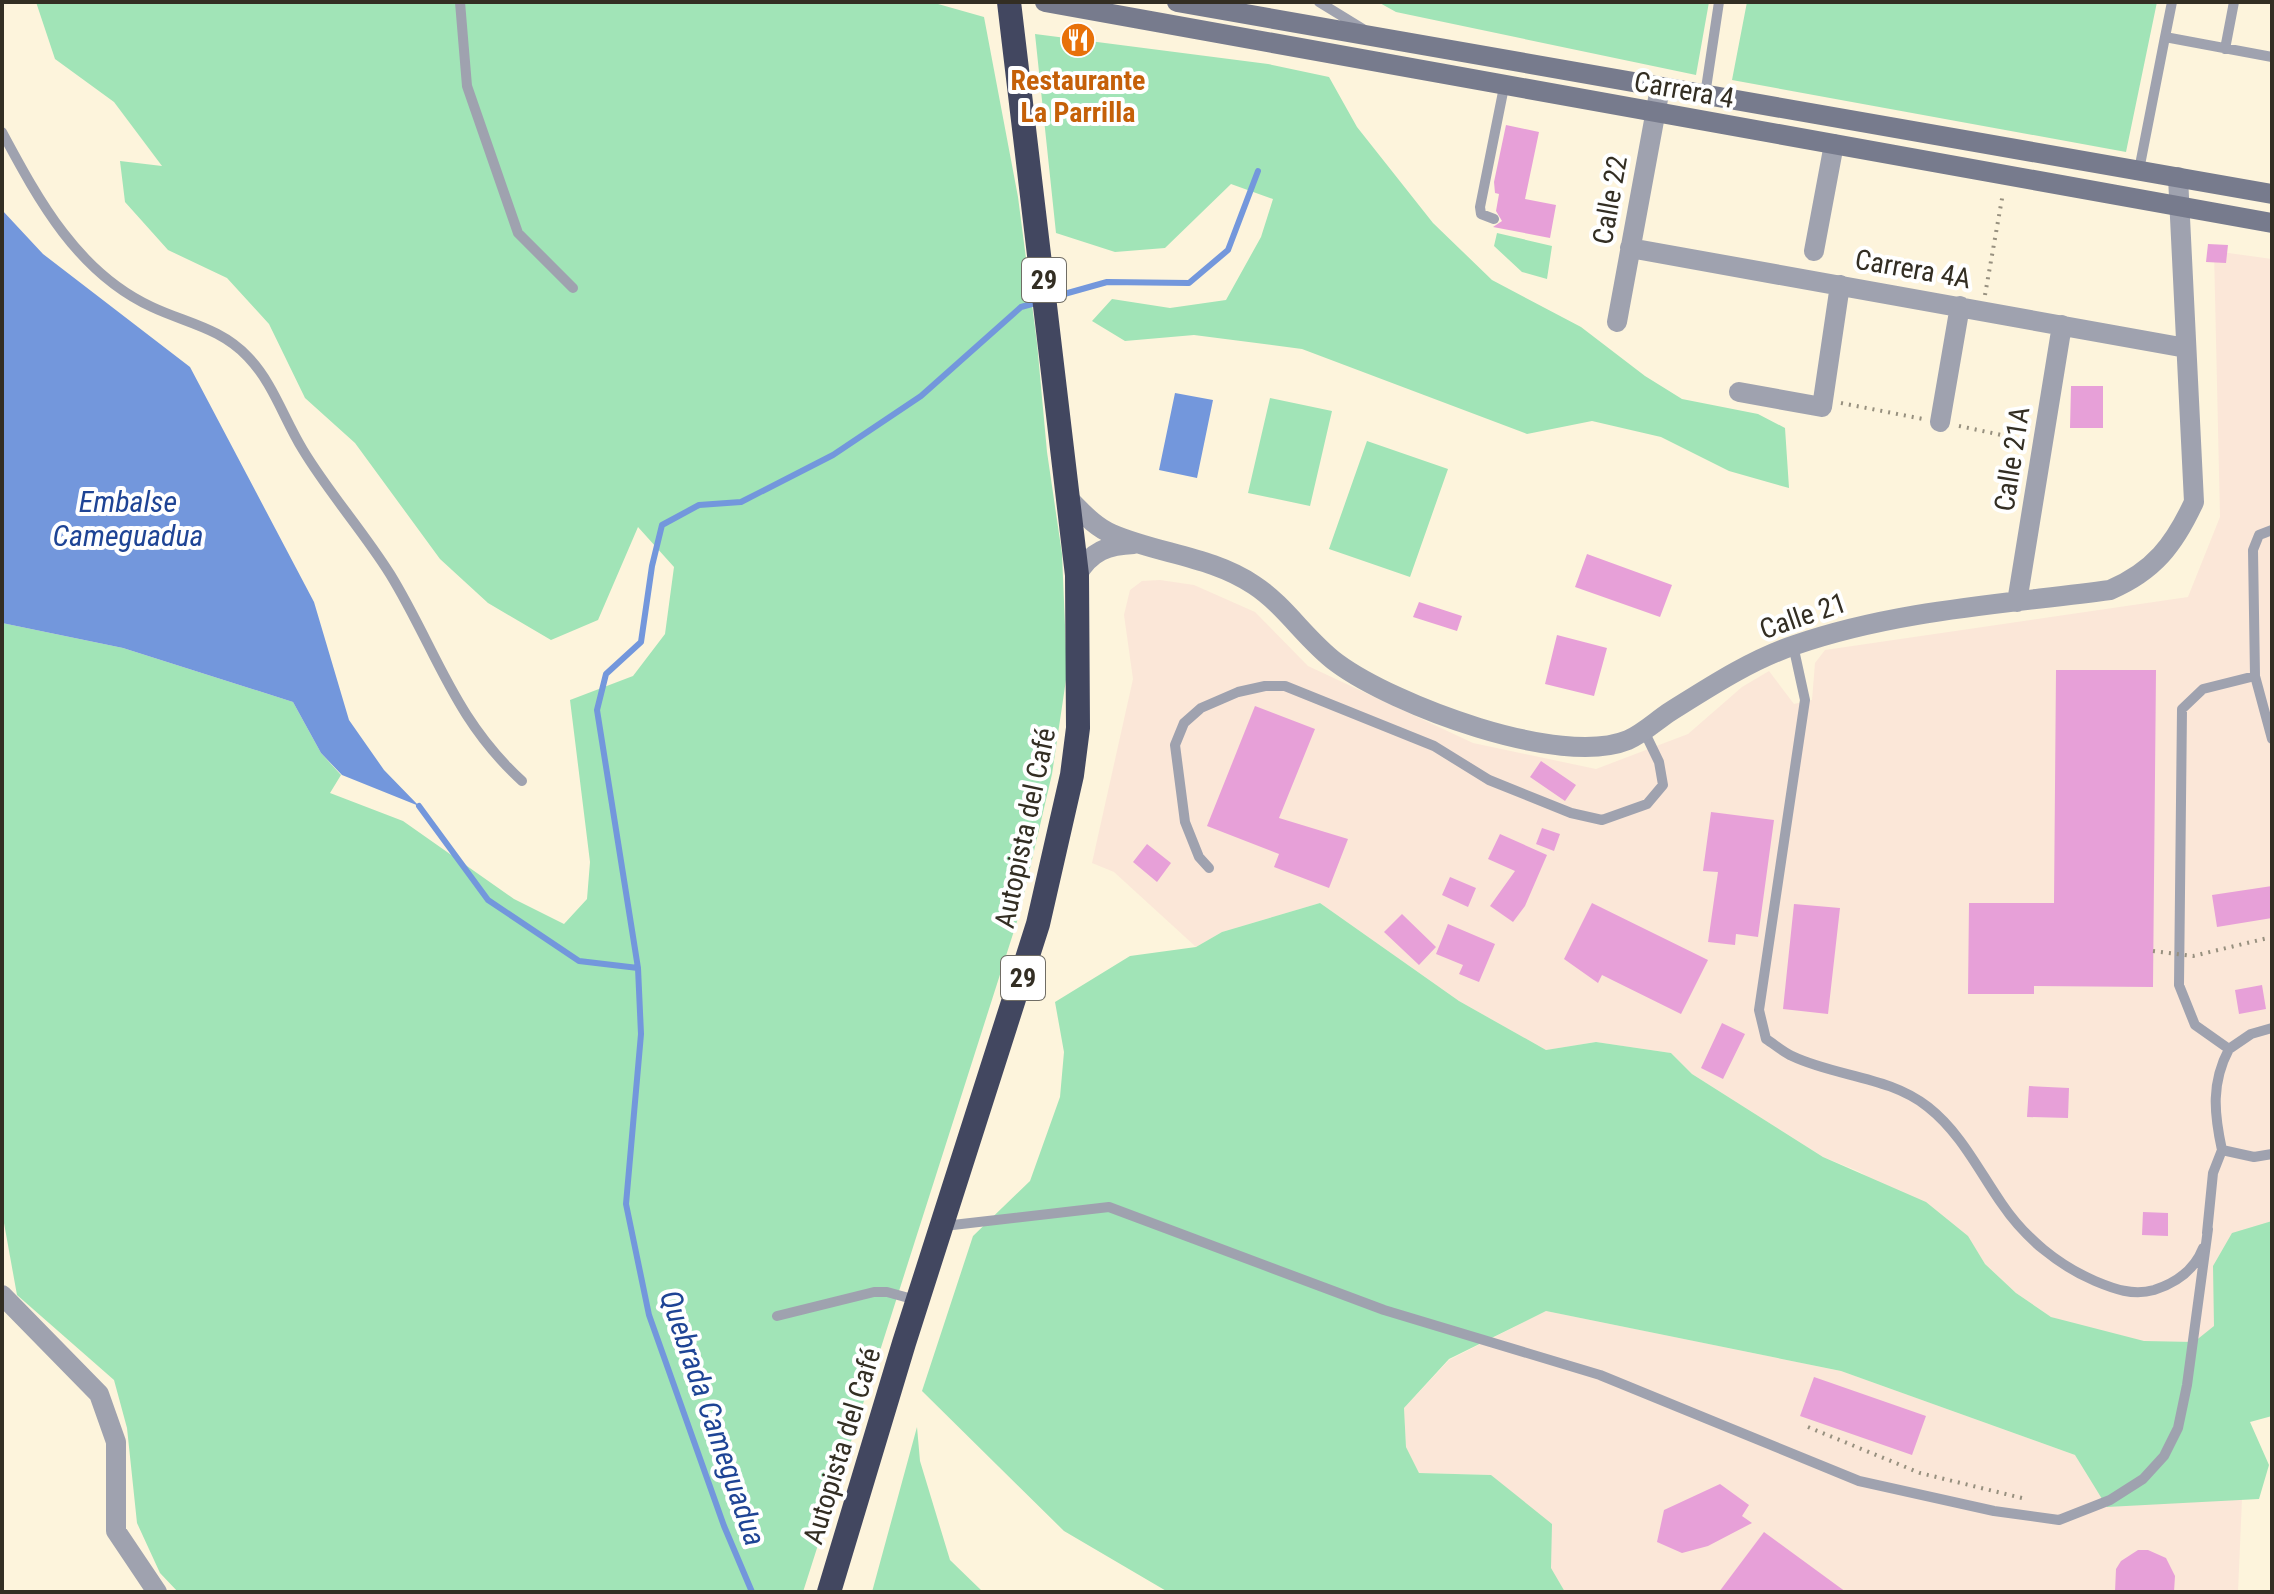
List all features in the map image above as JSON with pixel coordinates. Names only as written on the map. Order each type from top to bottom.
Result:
[{"type":"highway","name":"Autopista del Café","points":[[831,1585],[918,1300],[1023,978],[1062,823],[1078,728],[1077,575],[1070,500],[1009,2]]},
{"type":"main road","name":"Carrera 4","points":[[1045,2],[2272,223]]},
{"type":"main road","name":"Carrera 4","points":[[1177,2],[2272,194]]},
{"type":"street","name":"Calle 22","points":[[1617,322],[1660,88]]},
{"type":"street","points":[[1814,251],[1834,144]]},
{"type":"street","name":"Calle 21","points":[[1070,500],[1110,533],[1216,566],[1250,582],[1271,597],[1337,663],[1366,680],[1459,721],[1516,738],[1577,748],[1613,744],[1644,731],[1745,667],[1793,645],[1869,623],[2110,590],[2138,578],[2174,542],[2194,502],[2178,177]]},
{"type":"street","name":"Carrera 4A","points":[[1630,248],[2186,348]]},
{"type":"street","points":[[1739,392],[1822,407],[1840,285]]},
{"type":"street","points":[[1940,422],[1960,306]]},
{"type":"street","name":"Calle 21A","points":[[2017,602],[2062,325]]},
{"type":"street","name":"Calle 21","points":[[1077,575],[1085,561],[1096,553],[1108,547],[1138,544]]},
{"type":"street","points":[[2,1295],[99,1394],[116,1442],[116,1531],[157,1592]]},
{"type":"lane","points":[[460,2],[467,86],[518,233],[573,288]]},
{"type":"lane","points":[[1319,2],[1378,38]]},
{"type":"lane","points":[[1705,95],[1719,2]]},
{"type":"lane","points":[[2139,170],[2172,2]]},
{"type":"lane","points":[[2225,49],[2234,2]]},
{"type":"lane","points":[[2165,37],[2272,57]]},
{"type":"lane","points":[[1494,219],[1481,214],[1480,207],[1504,87]]},
{"type":"lane","points":[[2,132],[58,227],[89,264],[118,287],[153,308],[215,331],[259,370],[316,471],[401,594],[467,720],[483,742],[522,781]]},
{"type":"lane","points":[[2272,530],[2259,535],[2253,550],[2255,676],[2272,739]]},
{"type":"lane","points":[[1793,645],[1805,700],[1759,1010],[1766,1039],[1791,1056],[1887,1085],[1927,1106],[1956,1134],[2004,1207],[2034,1243],[2076,1273],[2129,1292],[2163,1287],[2193,1267],[2202,1252],[2208,1229]]},
{"type":"lane","points":[[2229,1049],[2195,1025],[2179,985],[2182,709],[2203,689],[2255,676]]},
{"type":"lane","points":[[1209,868],[1199,857],[1185,822],[1175,745],[1184,723],[1201,708],[1238,692],[1285,686],[1434,746],[1489,780],[1571,813],[1602,820],[1647,804],[1663,785],[1659,762],[1644,731]]},
{"type":"lane","points":[[942,1226],[1109,1207],[1384,1310],[1600,1375],[1859,1481],[1994,1511],[2054,1519],[2110,1500],[2143,1479],[2164,1456],[2178,1428],[2197,1319],[2213,1173],[2222,1150],[2215,1116],[2215,1084],[2229,1049],[2251,1034],[2272,1028]]},
{"type":"lane","points":[[2222,1150],[2254,1157],[2272,1154]]},
{"type":"lane","points":[[777,1316],[874,1292],[918,1300]]},
{"type":"path","points":[[1982,309],[2007,173]]},
{"type":"path","points":[[2153,951],[2193,956],[2272,937]]},
{"type":"path","points":[[1808,1427],[1920,1473],[2050,1505],[2054,1519]]},
{"type":"shaded area","points":[[2214,251],[2272,259],[2272,1391],[2246,1406],[2238,1592],[1565,1592],[1491,1475],[1419,1473],[1406,1447],[1404,1408],[1449,1360],[1546,1311],[1841,1371],[2075,1455],[2079,1326],[2051,1317],[2016,1293],[1985,1264],[1967,1236],[1858,1171],[1823,1157],[1692,1074],[1671,1053],[1596,1042],[1546,1050],[1459,1001],[1320,903],[1222,932],[1196,947],[1114,872],[1092,863],[1133,679],[1124,615],[1130,590],[1142,581],[1194,585],[1255,612],[1308,666],[1473,743],[1596,769],[1688,734],[1742,687],[1769,671],[1794,704],[1812,700],[1815,663],[1825,650],[2188,597],[2220,517]]},
{"type":"green space","points":[[36,2],[931,2],[984,17],[1018,197],[1037,343],[1047,452],[1062,554],[1067,673],[1052,774],[1019,915],[803,1592],[178,1592],[160,1573],[137,1523],[127,1428],[114,1380],[17,1295],[2,1212],[2,623],[123,648],[293,702],[321,753],[341,775],[330,793],[403,821],[514,899],[564,924],[587,899],[590,862],[570,700],[633,676],[665,634],[674,567],[638,527],[598,620],[551,640],[488,603],[440,559],[355,443],[305,398],[269,324],[227,278],[168,250],[125,202],[120,161],[162,166],[114,102],[55,59]]},
{"type":"green space","points":[[1378,2],[1709,2],[1696,75],[1396,12]]},
{"type":"green space","points":[[1747,2],[2157,2],[2126,152],[1732,80]]},
{"type":"green space","points":[[1035,34],[1268,64],[1329,77],[1357,127],[1433,223],[1492,280],[1581,327],[1645,376],[1682,399],[1758,414],[1785,428],[1789,488],[1729,471],[1661,437],[1592,421],[1527,434],[1302,349],[1194,335],[1125,341],[1092,321],[1112,299],[1170,308],[1226,300],[1261,237],[1273,199],[1231,184],[1165,248],[1115,252],[1056,233]]},
{"type":"green space","points":[[1497,233],[1552,246],[1547,279],[1522,272],[1494,246]]},
{"type":"green space","points":[[1270,398],[1332,411],[1310,506],[1248,493]]},
{"type":"green space","points":[[1367,441],[1448,469],[1410,577],[1329,549]]},
{"type":"green space","points":[[1320,903],[1459,1001],[1546,1050],[1596,1042],[1671,1053],[1692,1074],[1823,1157],[1926,1202],[1968,1236],[1985,1264],[2016,1293],[2051,1317],[2144,1341],[2194,1342],[2214,1326],[2213,1266],[2232,1233],[2272,1221],[2272,1416],[2250,1422],[2269,1465],[2259,1499],[2107,1507],[2075,1455],[1841,1371],[1546,1311],[1449,1359],[1404,1408],[1406,1447],[1419,1473],[1491,1475],[1552,1524],[1551,1568],[1565,1592],[1168,1592],[1064,1531],[922,1391],[973,1236],[1030,1181],[1060,1097],[1064,1052],[1055,1002],[1130,956],[1196,947],[1222,932]]},
{"type":"green space","points":[[917,1427],[920,1461],[950,1560],[983,1592],[872,1592]]},
{"type":"water","name":"Embalse Cameguadua","points":[[2,210],[43,254],[190,367],[314,602],[349,720],[384,770],[419,806],[342,775],[321,753],[293,702],[123,648],[2,623]]},
{"type":"water","points":[[1175,393],[1213,400],[1197,478],[1159,470]]},
{"type":"building","points":[[1506,125],[1539,132],[1525,199],[1556,205],[1550,238],[1493,227],[1502,221],[1496,211],[1499,194],[1495,193],[1494,182]]},
{"type":"building","points":[[2208,244],[2228,245],[2226,263],[2206,262]]},
{"type":"building","points":[[2071,386],[2103,386],[2103,428],[2070,428]]},
{"type":"building","points":[[1587,554],[1672,585],[1660,617],[1575,587]]},
{"type":"building","points":[[1419,602],[1462,616],[1457,631],[1413,617]]},
{"type":"building","points":[[1557,635],[1607,648],[1594,696],[1545,684]]},
{"type":"building","points":[[2056,670],[2156,670],[2153,987],[2034,986],[2034,994],[1968,994],[1969,903],[2054,903]]},
{"type":"building","points":[[1255,706],[1315,729],[1279,818],[1348,839],[1329,888],[1274,867],[1279,854],[1207,826]]},
{"type":"building","points":[[1541,761],[1576,785],[1565,801],[1530,777]]},
{"type":"building","points":[[1711,812],[1774,820],[1758,937],[1736,934],[1735,945],[1708,942],[1718,872],[1703,871]]},
{"type":"building","points":[[1542,828],[1560,834],[1554,851],[1536,844]]},
{"type":"building","points":[[1500,834],[1547,855],[1525,906],[1513,922],[1490,906],[1515,871],[1488,859]]},
{"type":"building","points":[[1147,844],[1171,863],[1157,882],[1133,862]]},
{"type":"building","points":[[1450,877],[1476,888],[1468,907],[1442,895]]},
{"type":"building","points":[[2272,886],[2272,918],[2217,927],[2212,895]]},
{"type":"building","points":[[1592,903],[1708,960],[1681,1014],[1602,975],[1598,983],[1564,959]]},
{"type":"building","points":[[1794,904],[1840,908],[1828,1014],[1783,1009]]},
{"type":"building","points":[[1402,914],[1436,947],[1419,965],[1384,932]]},
{"type":"building","points":[[1448,924],[1495,944],[1479,982],[1459,974],[1463,965],[1436,954]]},
{"type":"building","points":[[2262,985],[2266,1009],[2239,1014],[2235,990]]},
{"type":"building","points":[[1722,1023],[1745,1034],[1723,1079],[1701,1068]]},
{"type":"building","points":[[2029,1086],[2069,1088],[2068,1118],[2027,1117]]},
{"type":"building","points":[[2143,1212],[2168,1213],[2168,1236],[2142,1235]]},
{"type":"building","points":[[1814,1377],[1926,1416],[1912,1455],[1800,1416]]},
{"type":"building","points":[[1720,1484],[1749,1505],[1742,1516],[1752,1523],[1708,1546],[1682,1553],[1657,1542],[1664,1510]]},
{"type":"building","points":[[1764,1532],[1846,1592],[1719,1592]]},
{"type":"building","points":[[2138,1550],[2148,1550],[2166,1558],[2175,1576],[2174,1592],[2115,1592],[2116,1569],[2121,1561]]},
{"type":"waterway","points":[[1050,298],[1107,282],[1189,283],[1228,250],[1258,171]]},
{"type":"waterway","points":[[752,1592],[724,1526],[649,1315],[626,1204],[641,1034],[638,968],[597,710],[606,674],[641,642],[652,566],[662,525],[699,505],[741,502],[833,455],[921,396],[1021,307],[1039,302]]},
{"type":"waterway","name":"Quebrada Cameguadua","points":[[419,806],[488,900],[579,961],[638,968]]},
{"type":"place","name":"Restaurante La Parrilla","points":[[1078,40]]}]
